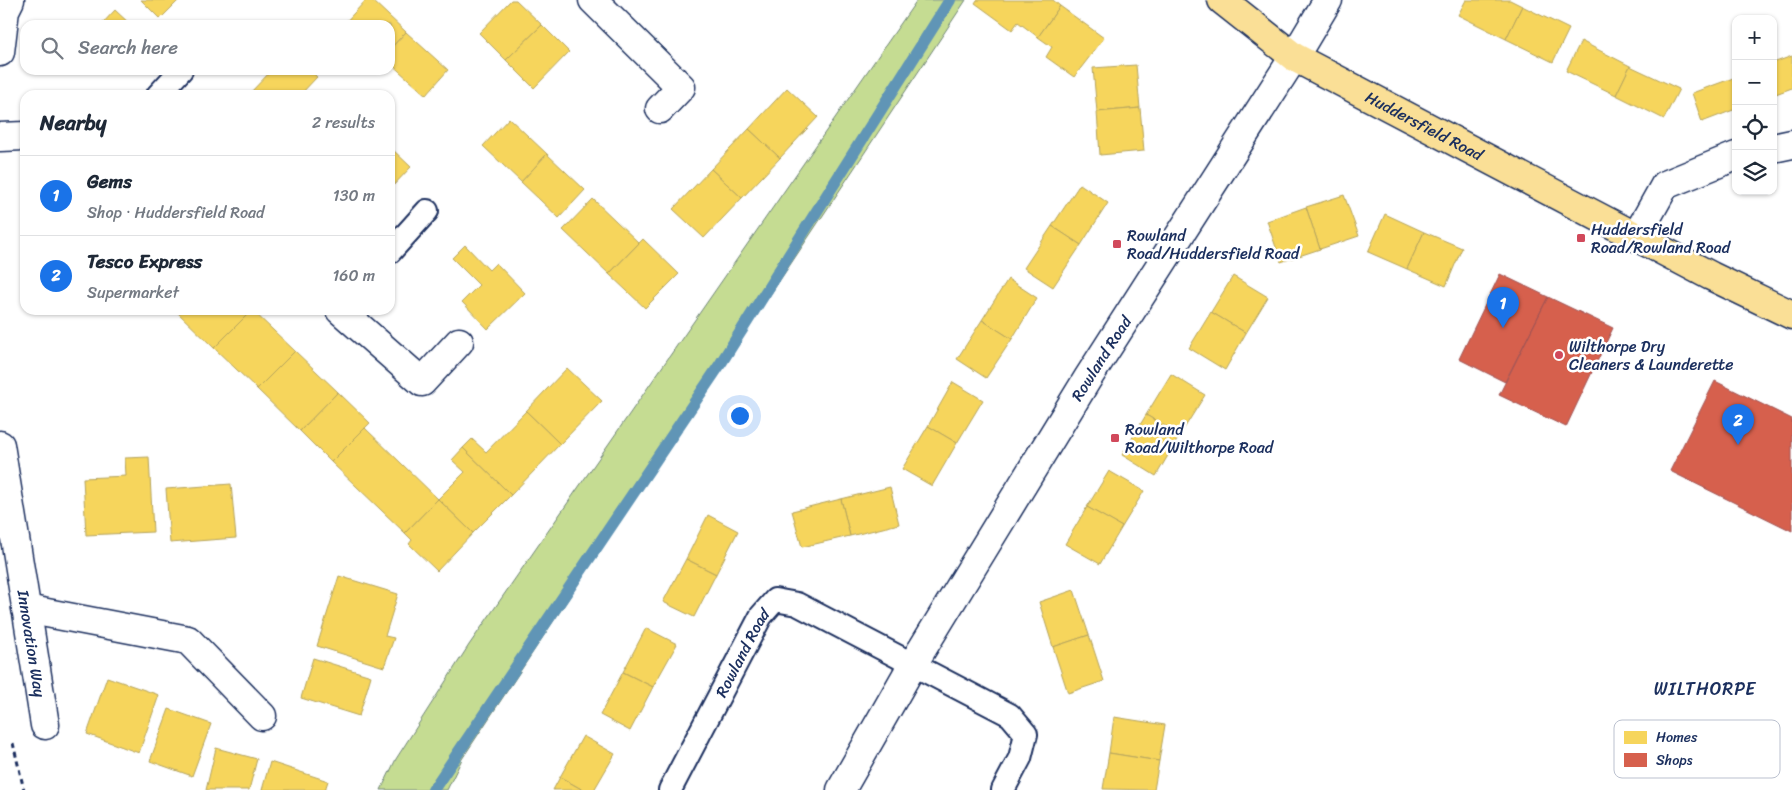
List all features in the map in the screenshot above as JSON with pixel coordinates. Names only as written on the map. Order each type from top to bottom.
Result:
[{"type":"highway","name":"Huddersfield Road","points":[[1222,0],[1294,57],[1636,237],[1792,315]]},
{"type":"street","points":[[0,52],[5,10],[10,0]]},
{"type":"street","points":[[594,0],[681,87],[660,109]]},
{"type":"street","name":"Rowland Road","points":[[841,790],[913,664],[1088,378],[1294,57],[1328,0]]},
{"type":"street","points":[[0,137],[20,136]]},
{"type":"street","points":[[1777,147],[1792,144]]},
{"type":"street","points":[[1636,237],[1665,185],[1732,158]]},
{"type":"street","points":[[346,315],[422,382],[459,342]]},
{"type":"street","name":"Innovation Way","points":[[0,445],[45,725]]},
{"type":"street","points":[[26,608],[188,640],[262,716]]},
{"type":"lane","points":[[163,90],[176,75]]},
{"type":"lane","points":[[395,246],[427,211]]},
{"type":"lane","name":"Rowland Road","points":[[670,790],[761,616],[774,600],[797,604],[1010,715],[1026,734],[1020,758],[1003,790]]},
{"type":"green space","points":[[917,0],[966,0],[462,759],[447,790],[381,790],[396,759],[469,645]]},
{"type":"building: Homes","points":[[141,0],[179,0],[160,19]]},
{"type":"building: Homes","points":[[366,0],[372,0],[393,20],[348,20]]},
{"type":"building: Homes","points":[[511,0],[516,0],[542,25],[506,60],[479,33]]},
{"type":"building: Homes","points":[[977,0],[1053,0],[1060,6],[1038,37],[1018,22],[1012,30],[975,3]]},
{"type":"building: Homes","points":[[1466,0],[1510,0],[1522,6],[1506,39],[1458,15]]},
{"type":"building: Homes","points":[[1060,6],[1104,38],[1074,77],[1046,57],[1052,47],[1038,37]]},
{"type":"building: Homes","points":[[1522,6],[1569,29],[1553,62],[1506,39]]},
{"type":"building: Homes","points":[[115,10],[126,20],[106,20]]},
{"type":"building: Homes","points":[[395,22],[406,32],[395,44]]},
{"type":"building: Homes","points":[[542,25],[569,52],[534,88],[506,60]]},
{"type":"building: Homes","points":[[406,32],[448,70],[426,95],[395,67],[395,44]]},
{"type":"building: Homes","points":[[1581,41],[1630,66],[1616,95],[1566,71]]},
{"type":"building: Homes","points":[[1792,56],[1792,88],[1777,94],[1777,62]]},
{"type":"building: Homes","points":[[1136,65],[1140,108],[1097,112],[1093,68]]},
{"type":"building: Homes","points":[[1630,66],[1679,89],[1664,119],[1616,95]]},
{"type":"building: Homes","points":[[267,75],[315,75],[317,77],[305,90],[253,90]]},
{"type":"building: Homes","points":[[1732,78],[1732,111],[1702,122],[1692,93]]},
{"type":"building: Homes","points":[[787,88],[818,117],[780,158],[749,129]]},
{"type":"building: Homes","points":[[1140,108],[1144,151],[1100,155],[1097,112]]},
{"type":"building: Homes","points":[[509,118],[547,154],[521,182],[483,146]]},
{"type":"building: Homes","points":[[749,129],[780,158],[742,198],[711,169]]},
{"type":"building: Homes","points":[[395,152],[411,167],[395,184]]},
{"type":"building: Homes","points":[[547,154],[585,190],[559,218],[521,182]]},
{"type":"building: Homes","points":[[711,169],[742,198],[704,238],[673,209]]},
{"type":"building: Homes","points":[[1080,184],[1108,203],[1081,245],[1052,226]]},
{"type":"building: Homes","points":[[1344,195],[1359,236],[1320,249],[1306,207]]},
{"type":"building: Homes","points":[[593,199],[639,243],[609,274],[563,230]]},
{"type":"building: Homes","points":[[1306,207],[1320,249],[1281,262],[1267,221]]},
{"type":"building: Homes","points":[[1385,214],[1424,232],[1407,269],[1368,252]]},
{"type":"building: Homes","points":[[1052,226],[1081,245],[1053,287],[1024,268]]},
{"type":"building: Homes","points":[[1424,232],[1462,248],[1446,286],[1407,269]]},
{"type":"building: Homes","points":[[643,239],[679,274],[645,308],[609,274]]},
{"type":"building: Homes","points":[[465,245],[489,270],[496,263],[525,293],[488,329],[462,302],[479,285],[452,258]]},
{"type":"building: Homes","points":[[1233,276],[1268,297],[1246,333],[1211,312]]},
{"type":"building: Homes","points":[[1008,279],[1037,298],[1012,339],[982,320]]},
{"type":"building: Homes","points":[[1211,312],[1246,333],[1225,370],[1189,348]]},
{"type":"building: Homes","points":[[180,315],[247,315],[214,348]]},
{"type":"building: Homes","points":[[247,315],[257,315],[295,351],[257,389],[214,348]]},
{"type":"building: Homes","points":[[982,320],[1012,339],[986,378],[957,359]]},
{"type":"building: Homes","points":[[295,351],[338,392],[300,431],[257,389]]},
{"type":"building: Homes","points":[[567,368],[602,401],[560,444],[526,411]]},
{"type":"building: Homes","points":[[1171,374],[1205,395],[1180,435],[1146,415]]},
{"type":"building: Homes","points":[[953,382],[983,400],[957,443],[928,426]]},
{"type":"building: Homes","points":[[338,392],[370,423],[331,462],[300,431]]},
{"type":"building: Homes","points":[[526,411],[560,444],[511,495],[463,448],[472,439],[486,452]]},
{"type":"building: Homes","points":[[1146,415],[1180,435],[1156,476],[1122,455]]},
{"type":"building: Homes","points":[[928,426],[957,443],[932,486],[902,469]]},
{"type":"building: Homes","points":[[365,428],[438,499],[405,533],[331,462]]},
{"type":"building: Homes","points":[[463,448],[511,495],[473,533],[438,499],[465,472],[452,460]]},
{"type":"building: Homes","points":[[149,457],[153,532],[86,535],[83,478],[126,476],[125,458]]},
{"type":"building: Homes","points":[[1109,471],[1144,491],[1122,527],[1087,507]]},
{"type":"building: Homes","points":[[231,484],[236,538],[170,543],[166,489]]},
{"type":"building: Homes","points":[[890,487],[899,524],[850,536],[841,499]]},
{"type":"building: Homes","points":[[438,499],[473,533],[437,571],[409,544],[412,540],[405,533]]},
{"type":"building: Homes","points":[[841,499],[850,536],[802,547],[792,511]]},
{"type":"building: Homes","points":[[1087,507],[1122,527],[1100,564],[1065,544]]},
{"type":"building: Homes","points":[[708,515],[738,531],[716,574],[686,559]]},
{"type":"building: Homes","points":[[686,559],[716,574],[694,617],[663,602]]},
{"type":"building: Homes","points":[[339,576],[398,594],[385,636],[394,638],[384,667],[317,646]]},
{"type":"building: Homes","points":[[1074,590],[1089,635],[1053,647],[1039,602]]},
{"type":"building: Homes","points":[[646,628],[677,644],[653,687],[623,672]]},
{"type":"building: Homes","points":[[1089,635],[1104,681],[1068,693],[1053,647]]},
{"type":"building: Homes","points":[[313,658],[371,676],[359,716],[301,698]]},
{"type":"building: Homes","points":[[623,672],[653,687],[630,731],[600,715]]},
{"type":"building: Homes","points":[[107,677],[159,695],[139,753],[87,734]]},
{"type":"building: Homes","points":[[169,709],[211,724],[192,776],[150,761]]},
{"type":"building: Homes","points":[[1114,717],[1165,725],[1159,761],[1109,753]]},
{"type":"building: Homes","points":[[583,736],[615,754],[594,790],[583,790],[560,777]]},
{"type":"building: Homes","points":[[216,748],[257,759],[249,790],[206,790]]},
{"type":"building: Homes","points":[[1109,753],[1159,761],[1154,790],[1103,789]]},
{"type":"building: Homes","points":[[270,762],[328,781],[325,790],[262,790]]},
{"type":"building: Homes","points":[[560,777],[583,790],[553,790]]},
{"type":"building: Shops","points":[[1500,274],[1548,297],[1505,382],[1459,359]]},
{"type":"building: Shops","name":"Wilthorpe Dry Cleaners & Launderette","points":[[1548,297],[1613,328],[1566,427],[1499,395]]},
{"type":"building: Shops","points":[[1715,381],[1792,419],[1792,531],[1670,471]]},
{"type":"waterway","points":[[433,790],[721,363],[950,0]]},
{"type":"place","name":"Huddersfield Road/Rowland Road","points":[[1581,238]]},
{"type":"place","name":"Rowland Road/Huddersfield Road","points":[[1117,244]]},
{"type":"place","name":"Gems","points":[[1503,328]]},
{"type":"place","name":"Wilthorpe Dry Cleaners & Launderette","points":[[1559,355]]},
{"type":"place","name":"Rowland Road/Wilthorpe Road","points":[[1115,438]]},
{"type":"place","name":"Tesco Express","points":[[1738,445]]},
{"type":"district","name":"WILTHORPE","points":[[1705,689]]}]
